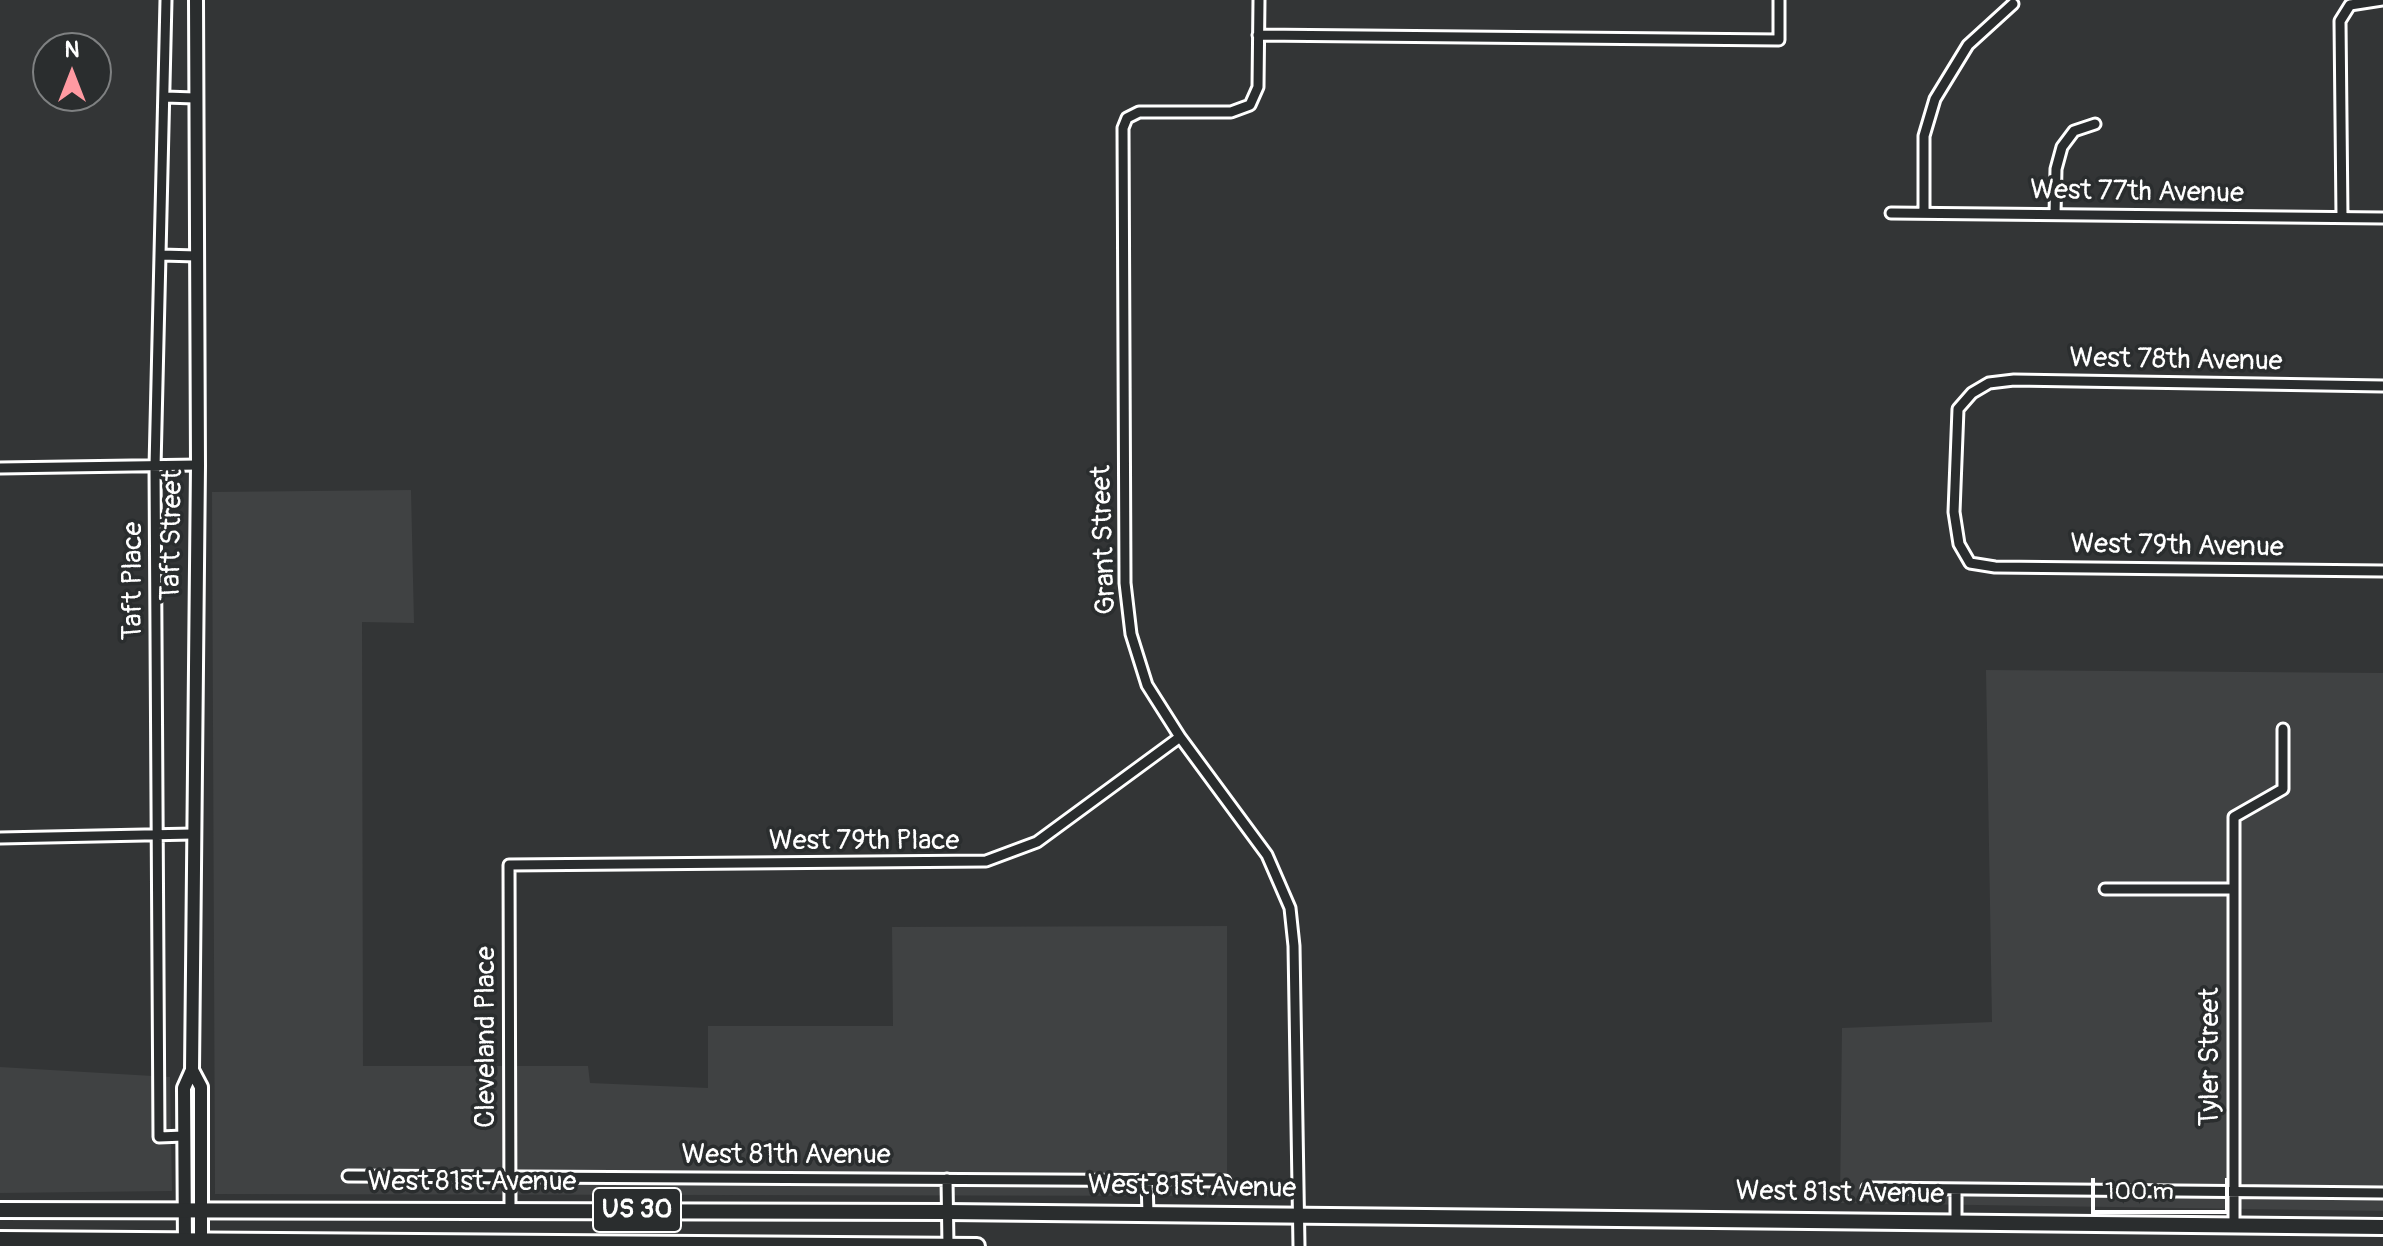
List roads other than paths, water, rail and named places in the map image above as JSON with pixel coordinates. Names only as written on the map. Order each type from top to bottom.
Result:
[{"type":"main road","name":"Taft Street","points":[[185,1242],[184,1088],[192,1070],[198,465],[196,0]]},
{"type":"main road","name":"Taft Street","points":[[192,1070],[201,1087],[201,1243]]},
{"type":"main road","name":"West 81st Avenue","points":[[0,1210],[947,1212],[2383,1227]]},
{"type":"main road","name":"West 81st Avenue","points":[[0,1239],[201,1243],[977,1246]]},
{"type":"street","name":"Taft Place","points":[[166,0],[155,467],[159,1137],[184,1136]]},
{"type":"street","name":"Grant Street","points":[[1259,0],[1258,91],[1247,107],[1231,112],[1139,112],[1127,118],[1123,128],[1125,583],[1131,634],[1147,685],[1180,737],[1267,855],[1290,908],[1294,946],[1299,1246]]},
{"type":"street","points":[[1258,35],[1779,40],[1779,0]]},
{"type":"street","points":[[2342,217],[2340,21],[2350,5],[2383,0]]},
{"type":"street","points":[[1924,213],[1924,136],[1935,99],[1968,45],[2013,4]]},
{"type":"street","points":[[165,97],[195,98]]},
{"type":"street","points":[[2055,214],[2056,169],[2062,147],[2074,131],[2095,124]]},
{"type":"street","name":"West 77th Avenue","points":[[1891,213],[2383,218]]},
{"type":"street","points":[[161,255],[197,256]]},
{"type":"street","name":"West 78th Avenue","points":[[1970,563],[1959,544],[1954,512],[1955,434],[1958,409],[1972,393],[1989,383],[2014,380],[2383,386]]},
{"type":"street","points":[[0,468],[198,465]]},
{"type":"street","name":"West 79th Avenue","points":[[1970,563],[1995,567],[2383,571]]},
{"type":"street","name":"Tyler Street","points":[[2234,1225],[2234,817],[2283,789],[2283,729]]},
{"type":"street","name":"West 79th Place","points":[[509,865],[944,864],[996,860],[1037,842],[1180,737]]},
{"type":"street","points":[[0,838],[193,834]]},
{"type":"street","name":"Cleveland Place","points":[[509,865],[510,1209]]},
{"type":"street","points":[[2105,889],[2234,889]]},
{"type":"street","name":"West 81th Avenue","points":[[348,1176],[1225,1181]]},
{"type":"street","points":[[947,1179],[948,1246]]},
{"type":"street","points":[[1147,1181],[1148,1214]]},
{"type":"street","points":[[1867,1188],[2383,1193]]},
{"type":"street","points":[[1956,1189],[1956,1222]]}]
